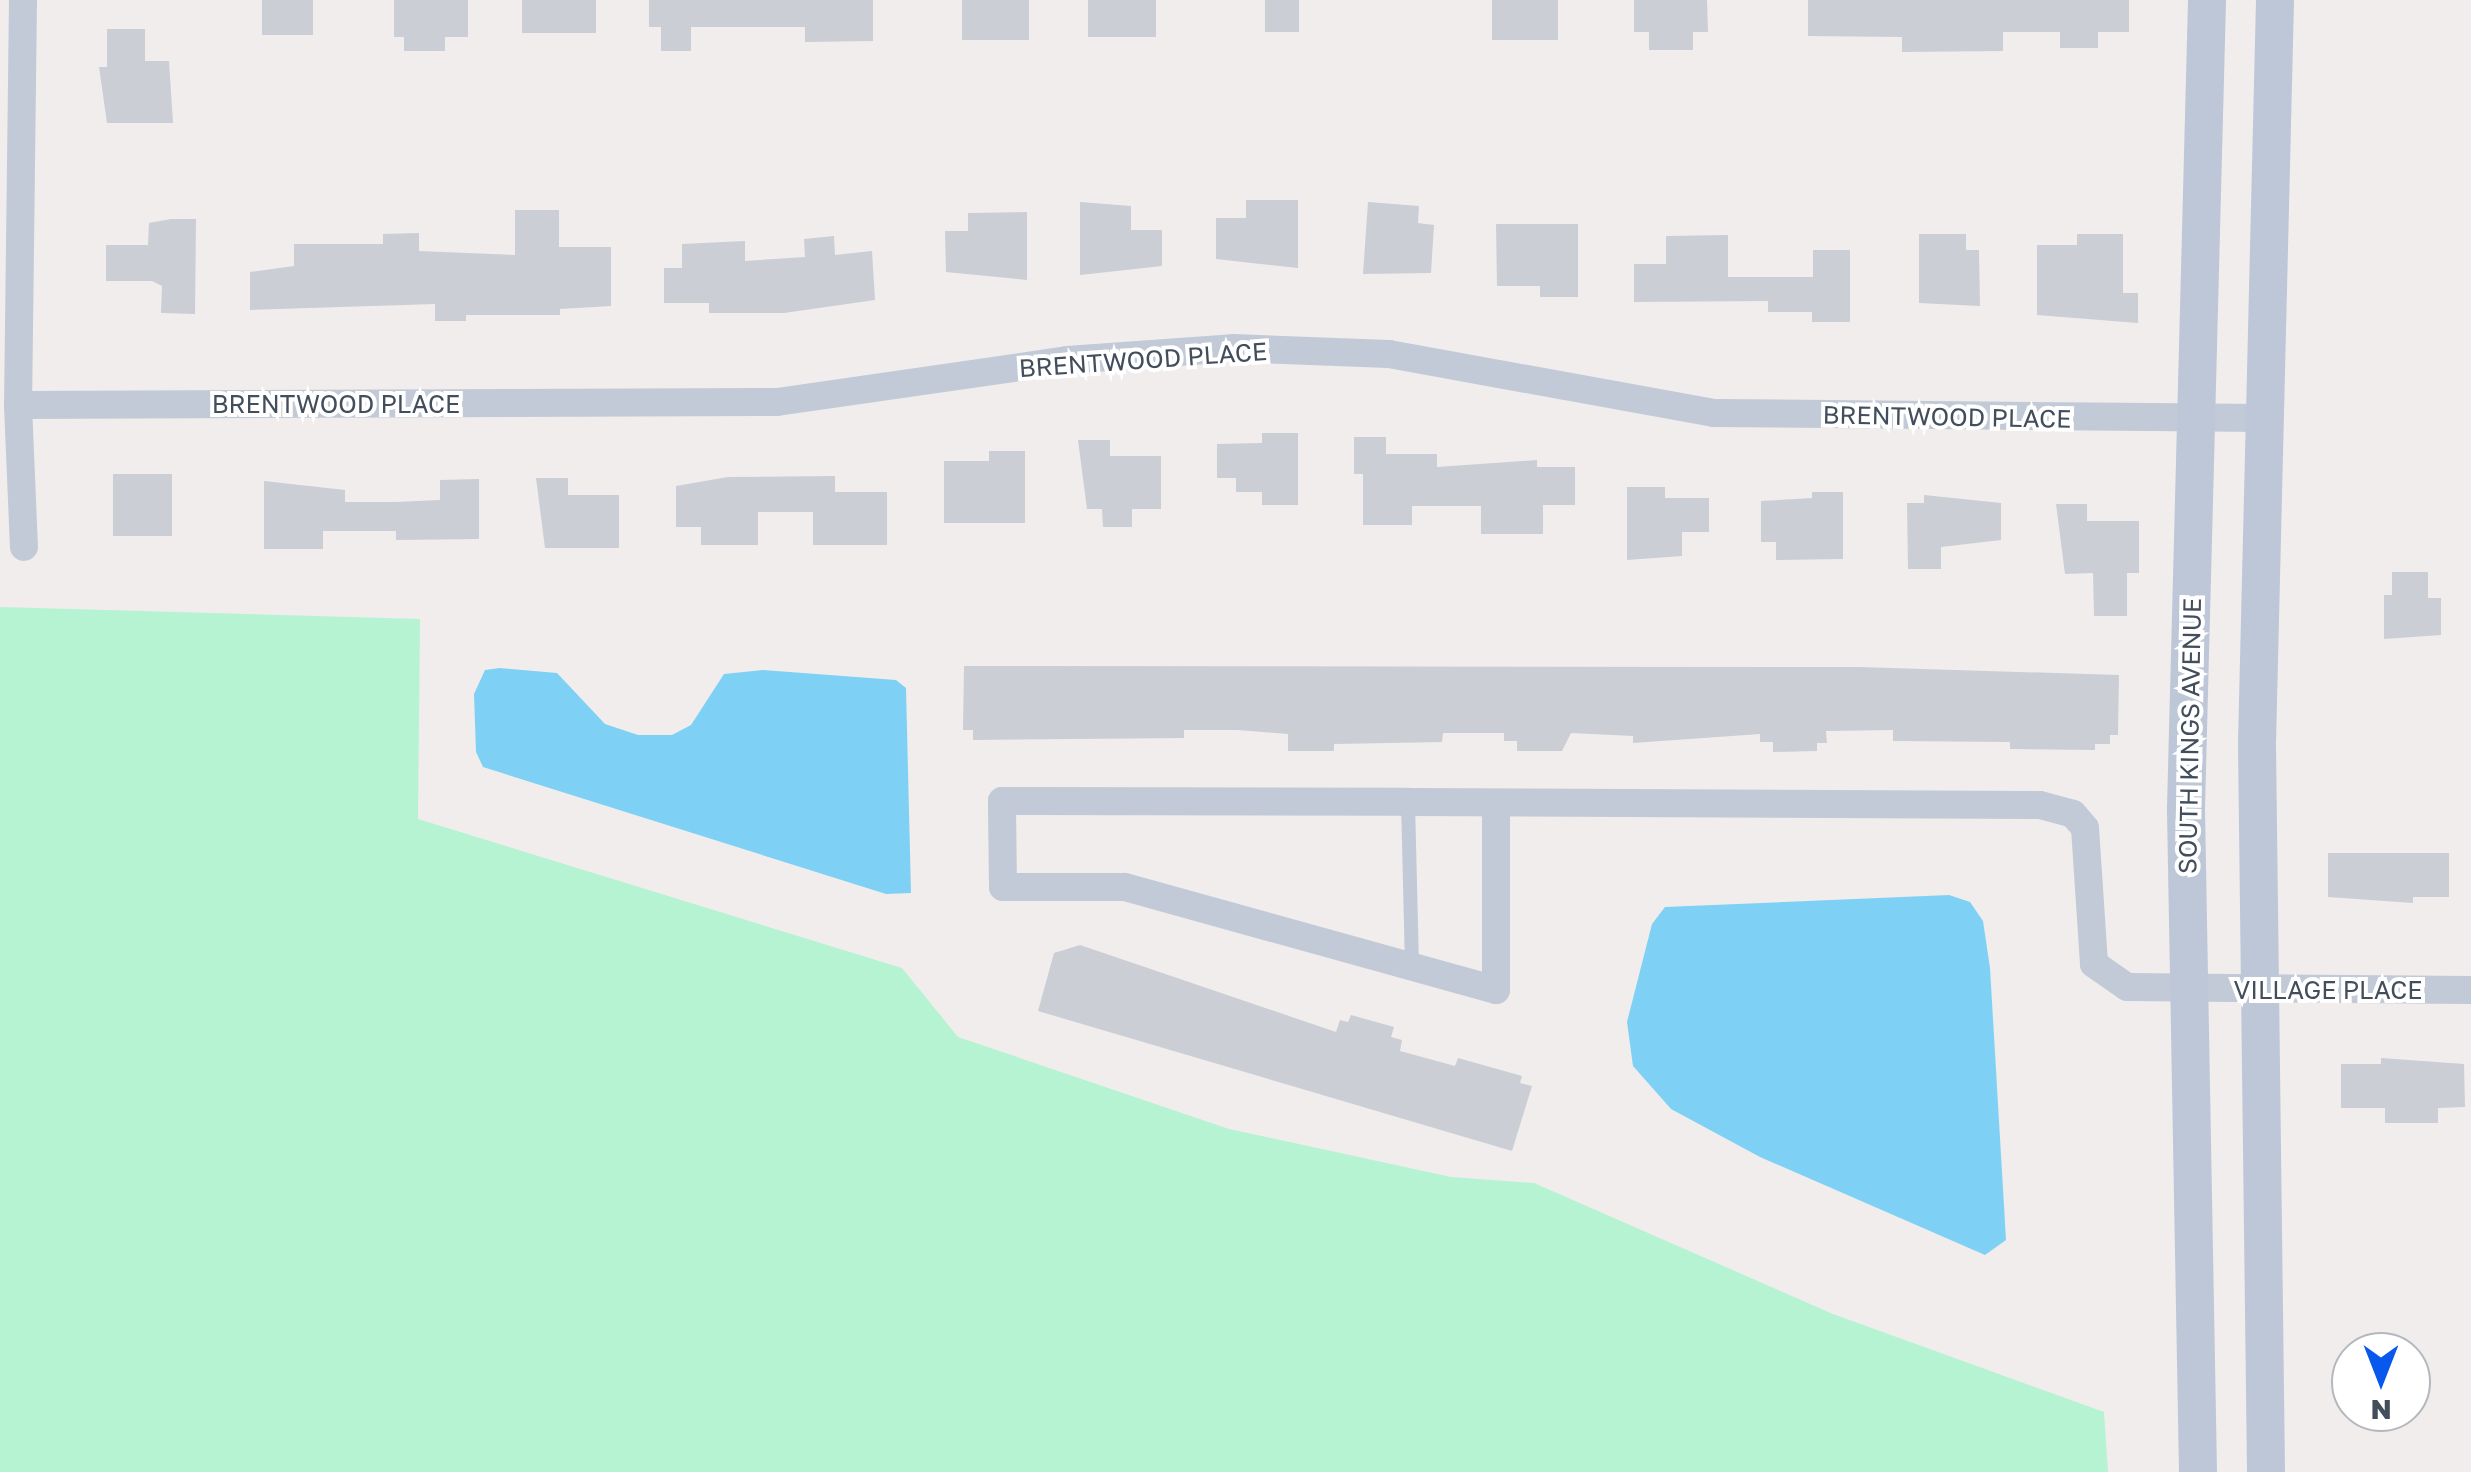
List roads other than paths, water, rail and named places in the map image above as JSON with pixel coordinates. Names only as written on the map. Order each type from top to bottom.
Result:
[{"type":"main road","name":"SOUTH KINGS AVENUE","points":[[2198,1472],[2186,988],[2207,0]]},
{"type":"main road","points":[[2266,1472],[2257,990],[2275,0]]},
{"type":"street","points":[[24,0],[18,406],[24,546]]},
{"type":"street","name":"BRENTWOOD PLACE","points":[[18,406],[778,402],[1066,360],[1233,348],[1389,354],[1713,413],[2200,422],[2266,418]]},
{"type":"street","points":[[1002,801],[1408,802],[1496,803],[1496,990],[1124,887],[1003,887],[1002,801]]},
{"type":"street","name":"VILLAGE PLACE","points":[[1496,803],[2056,807],[2084,828],[2090,848],[2094,964],[2127,987],[2471,990]]},
{"type":"lane","points":[[1408,802],[1412,966]]},
{"type":"water","points":[[485,670],[557,673],[605,724],[638,735],[672,735],[691,725],[724,674],[763,670],[896,680],[906,688],[911,893],[886,894],[483,767],[476,752],[474,694]]},
{"type":"water","points":[[1949,895],[1970,902],[1983,921],[1990,968],[2006,1240],[1985,1255],[1760,1157],[1671,1109],[1633,1066],[1627,1022],[1652,924],[1665,907]]}]
